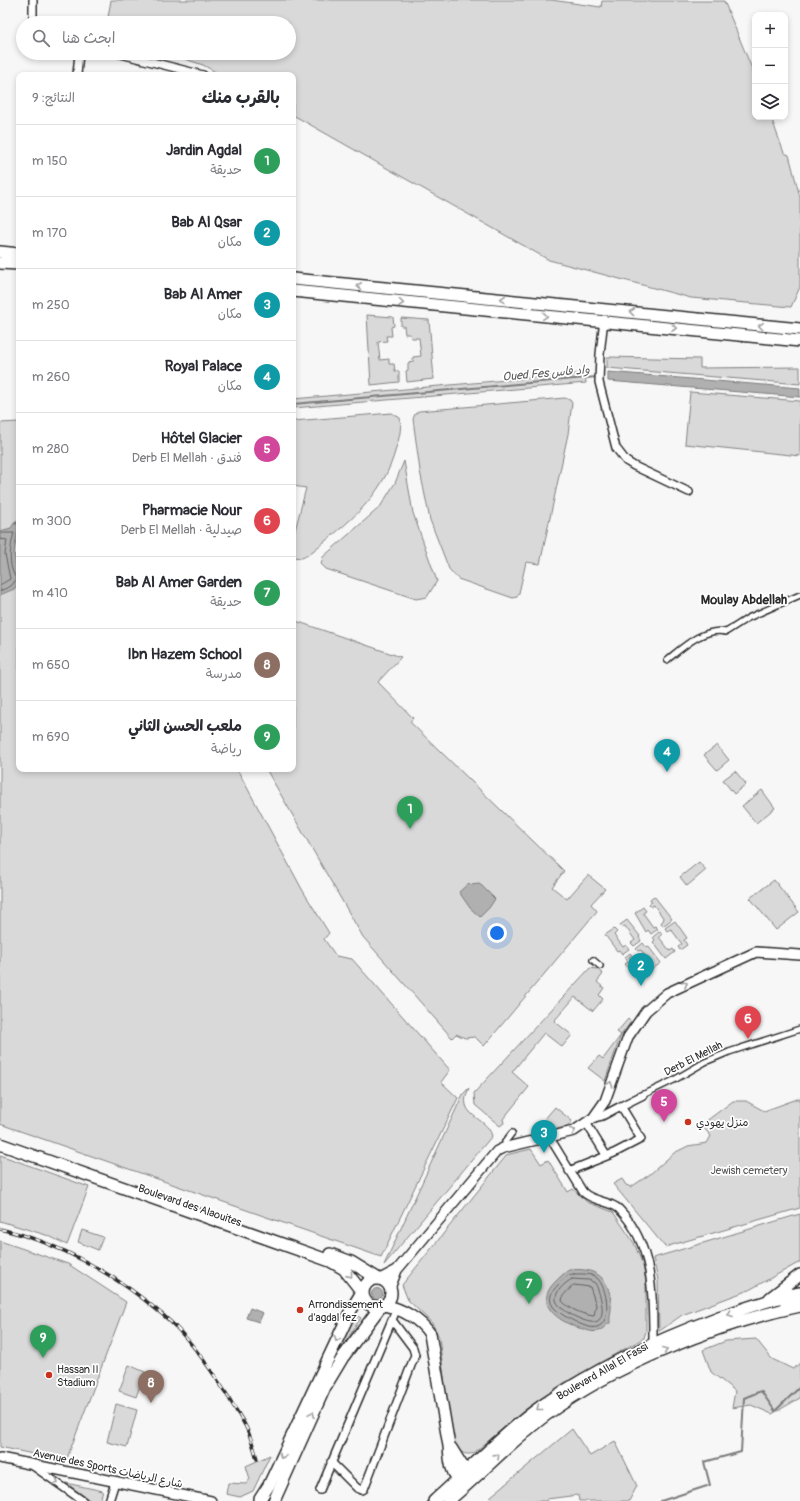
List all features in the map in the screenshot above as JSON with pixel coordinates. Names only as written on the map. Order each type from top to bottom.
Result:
[{"type":"main road","points":[[0,252],[16,254]]},
{"type":"main road","points":[[0,263],[16,264]]},
{"type":"main road","points":[[296,279],[800,329]]},
{"type":"main road","points":[[296,291],[800,341]]},
{"type":"main road","name":"Boulevard des Alaouites","points":[[0,1138],[344,1259],[379,1278]]},
{"type":"main road","name":"Boulevard des Alaouites","points":[[0,1144],[330,1261],[344,1269],[362,1292]]},
{"type":"main road","points":[[767,1301],[800,1275]]},
{"type":"main road","points":[[261,1500],[351,1310],[365,1284],[373,1279],[379,1278],[385,1281],[391,1290],[397,1308]]},
{"type":"main road","points":[[274,1501],[325,1387],[343,1357],[382,1306],[388,1302],[391,1290]]},
{"type":"main road","points":[[362,1292],[368,1304],[376,1307],[382,1306],[397,1308],[420,1322],[430,1334],[452,1450],[451,1463],[454,1476],[469,1484]]},
{"type":"main road","name":"Boulevard Allal El Fassi","points":[[434,1501],[482,1457],[542,1406],[597,1371],[653,1342],[767,1301],[800,1293]]},
{"type":"main road","points":[[779,1310],[800,1300]]},
{"type":"main road","name":"Boulevard Allal El Fassi","points":[[448,1501],[469,1484],[499,1454],[547,1414],[601,1381],[663,1350],[779,1310],[800,1306]]},
{"type":"main road","points":[[452,1450],[467,1460],[482,1457]]},
{"type":"main road","points":[[452,1450],[467,1471],[469,1484]]},
{"type":"street","points":[[33,0],[33,16]]},
{"type":"street","points":[[77,72],[78,60]]},
{"type":"street","points":[[144,60],[191,72]]},
{"type":"street","points":[[383,301],[385,289]]},
{"type":"street","points":[[604,310],[599,371],[600,382],[616,448],[626,461],[689,492]]},
{"type":"street","points":[[667,660],[699,637],[717,630],[726,632],[748,618],[800,595]]},
{"type":"street","points":[[391,1290],[397,1270],[497,1151],[503,1148],[550,1138],[574,1131],[590,1121],[605,1101],[628,1037],[646,1012],[667,994],[756,952],[800,955]]},
{"type":"street","points":[[593,960],[600,966]]},
{"type":"street","name":"Derb El Mellah","points":[[590,1121],[674,1080],[705,1062],[729,1052],[800,1029]]},
{"type":"street","points":[[569,1171],[614,1153],[641,1138],[621,1106]]},
{"type":"street","points":[[590,1121],[606,1155]]},
{"type":"street","points":[[505,1142],[512,1133]]},
{"type":"street","points":[[550,1138],[569,1171],[586,1195],[618,1209],[640,1243],[648,1261],[651,1282],[653,1342]]},
{"type":"street","points":[[379,1278],[397,1270]]},
{"type":"street","points":[[320,1490],[397,1308]]},
{"type":"street","points":[[331,1462],[357,1488],[362,1490],[364,1489],[415,1355],[413,1348],[392,1320]]},
{"type":"street","name":"Avenue des Sports شارع الرياضات","points":[[0,1458],[211,1501]]},
{"type":"street","points":[[29,1464],[82,1501]]},
{"type":"street","points":[[109,1501],[115,1482]]},
{"type":"green space","points":[[111,0],[551,0],[601,7],[602,1],[724,1],[752,69],[752,120],[772,120],[784,153],[789,155],[800,197],[800,287],[791,307],[691,298],[549,260],[296,117],[296,72],[216,72],[203,65],[188,60],[296,60],[296,16],[108,16]]},
{"type":"green space","points":[[367,315],[393,317],[394,326],[391,327],[392,336],[386,336],[387,341],[378,342],[380,360],[389,359],[389,364],[394,364],[395,371],[399,371],[399,382],[371,385]]},
{"type":"green space","points":[[401,318],[429,320],[434,379],[407,382],[406,371],[408,370],[408,363],[413,362],[413,357],[421,356],[419,338],[411,338],[410,334],[405,334],[404,326],[401,326]]},
{"type":"green space","points":[[607,357],[700,359],[700,368],[800,367],[800,384],[607,368]]},
{"type":"green space","points":[[585,373],[586,383],[296,408],[296,399]]},
{"type":"green space","points":[[690,392],[800,401],[800,456],[685,444]]},
{"type":"green space","points":[[565,398],[570,400],[572,403],[568,434],[540,564],[526,562],[519,593],[517,597],[513,598],[458,579],[449,569],[430,520],[420,471],[413,419],[415,414],[419,411]]},
{"type":"green space","points":[[392,413],[400,418],[401,426],[390,466],[382,482],[372,496],[349,521],[308,555],[302,558],[296,557],[296,526],[306,488],[296,486],[296,421]]},
{"type":"green space","points":[[16,422],[16,772],[239,772],[303,891],[329,933],[324,939],[336,956],[352,959],[450,1070],[441,1082],[458,1098],[381,1257],[0,1124],[0,423]]},
{"type":"green space","points":[[404,461],[413,513],[437,581],[427,597],[416,599],[326,569],[321,564],[323,557],[380,507],[395,483]]},
{"type":"green space","points":[[296,621],[401,657],[378,682],[413,718],[410,722],[564,871],[552,887],[567,899],[588,875],[605,889],[591,904],[597,911],[484,1046],[475,1037],[465,1038],[456,1034],[452,1038],[363,937],[268,772],[296,772]]},
{"type":"green space","points":[[717,745],[729,760],[717,770],[704,755]]},
{"type":"green space","points":[[735,771],[746,784],[734,794],[723,780]]},
{"type":"green space","points":[[762,790],[775,808],[756,823],[742,806]]},
{"type":"green space","points":[[699,862],[706,870],[687,886],[680,877]]},
{"type":"green space","points":[[774,880],[799,912],[776,930],[750,898]]},
{"type":"green space","points":[[654,896],[672,919],[663,926],[661,923],[664,919],[654,905],[651,907],[649,904],[652,902],[650,899]]},
{"type":"green space","points":[[643,907],[646,911],[643,913],[653,927],[655,926],[658,929],[651,934],[648,930],[646,932],[635,913]]},
{"type":"green space","points":[[627,920],[640,936],[641,941],[634,946],[631,943],[635,940],[625,926],[622,928],[620,925]]},
{"type":"green space","points":[[675,921],[687,938],[684,940],[687,945],[680,950],[678,947],[682,944],[671,929],[667,931],[665,928]]},
{"type":"green space","points":[[614,929],[617,932],[614,935],[623,947],[626,945],[629,949],[622,954],[619,950],[617,951],[605,935]]},
{"type":"green space","points":[[660,931],[662,934],[659,937],[670,951],[673,949],[675,952],[666,959],[653,942],[655,940],[653,937]]},
{"type":"green space","points":[[643,943],[646,947],[648,946],[661,963],[651,970],[649,967],[651,965],[641,950],[638,951],[636,949]]},
{"type":"green space","points":[[630,953],[632,955],[629,957],[640,972],[643,970],[645,973],[639,977],[636,975],[635,976],[625,964],[628,962],[625,957]]},
{"type":"green space","points":[[590,968],[597,969],[603,974],[597,982],[604,988],[599,995],[603,999],[593,1011],[575,997],[554,1021],[572,1035],[562,1047],[544,1033],[512,1072],[529,1087],[503,1119],[504,1123],[500,1126],[475,1105],[474,1093]]},
{"type":"green space","points":[[628,1019],[631,1022],[621,1035],[617,1032]]},
{"type":"green space","points":[[621,1035],[605,1081],[588,1068],[599,1056],[603,1059]]},
{"type":"green space","points":[[469,1088],[466,1098],[466,1105],[469,1111],[489,1129],[492,1136],[384,1265],[463,1094]]},
{"type":"green space","name":"Jewish cemetery","points":[[800,1098],[800,1208],[665,1247],[613,1184],[622,1179],[626,1185],[631,1187],[649,1175],[674,1153],[688,1146],[707,1143],[711,1136],[701,1125],[733,1101],[746,1101],[764,1111]]},
{"type":"green space","points":[[555,1107],[572,1121],[568,1126],[530,1136]]},
{"type":"green space","points":[[531,1149],[541,1164],[548,1160],[568,1192],[573,1189],[587,1202],[613,1212],[634,1243],[643,1265],[646,1283],[646,1331],[644,1338],[564,1383],[526,1409],[474,1453],[466,1454],[461,1452],[452,1441],[439,1337],[432,1323],[408,1300],[402,1285],[506,1156]]},
{"type":"green space","points":[[0,1155],[89,1187],[67,1245],[49,1236],[0,1221]]},
{"type":"green space","points":[[800,1214],[800,1262],[749,1290],[682,1315],[659,1330],[658,1280],[653,1258]]},
{"type":"green space","points":[[82,1230],[103,1237],[98,1250],[78,1242]]},
{"type":"green space","name":"Hassan II Stadium","points":[[0,1241],[68,1264],[126,1302],[66,1461],[0,1447]]},
{"type":"green space","points":[[355,1314],[361,1318],[341,1349],[339,1348]]},
{"type":"green space","points":[[756,1339],[772,1359],[793,1369],[800,1363],[800,1398],[772,1414],[751,1405],[732,1408],[735,1391],[711,1372],[703,1350],[726,1341]]},
{"type":"green space","points":[[129,1365],[145,1372],[136,1397],[119,1391]]},
{"type":"green space","points":[[116,1404],[137,1410],[127,1447],[107,1442]]},
{"type":"green space","points":[[572,1429],[590,1456],[615,1441],[637,1486],[629,1501],[579,1501],[578,1495],[547,1499],[547,1501],[494,1501],[490,1497]]},
{"type":"green space","points":[[270,1455],[253,1491],[240,1497],[226,1494],[228,1483],[246,1484],[250,1479],[246,1466]]},
{"type":"green space","points":[[66,1483],[103,1491],[100,1501],[91,1501]]},
{"type":"water","points":[[608,372],[800,388],[800,397],[608,381]]},
{"type":"water","points":[[16,522],[16,540],[14,552],[16,564],[16,587],[0,595],[0,531],[11,528]]},
{"type":"water","points":[[469,883],[471,885],[479,884],[495,899],[480,917],[470,908],[459,892]]},
{"type":"water","points":[[578,1269],[593,1272],[604,1281],[608,1287],[611,1306],[610,1323],[600,1330],[590,1331],[571,1325],[556,1316],[547,1304],[549,1290],[557,1280],[569,1270]]},
{"type":"water","points":[[377,1288],[381,1290],[383,1294],[381,1298],[377,1300],[373,1298],[371,1294],[373,1290]]},
{"type":"water","points":[[250,1308],[263,1313],[259,1322],[246,1318]]},
{"type":"waterway","name":"Oued Fes واد فاس","points":[[296,404],[597,377]]},
{"type":"waterway","points":[[661,1501],[710,1485],[704,1462],[741,1452],[744,1398],[761,1391],[775,1411],[800,1387]]},
{"type":"railway","points":[[0,1229],[44,1242],[87,1262],[127,1287],[163,1315],[191,1343],[222,1387],[246,1427],[257,1459]]},
{"type":"place","name":"Royal Palace","points":[[667,772]]},
{"type":"place","name":"Jardin Agdal","points":[[410,829]]},
{"type":"place","name":"Bab Al Qsar","points":[[641,986]]},
{"type":"place","name":"Pharmacie Nour","points":[[748,1039]]},
{"type":"place","name":"Hôtel Glacier","points":[[664,1122]]},
{"type":"place","name":"منزل يهودي","points":[[688,1122]]},
{"type":"place","name":"Bab Al Amer","points":[[544,1153]]},
{"type":"place","name":"Bab Al Amer Garden","points":[[529,1304]]},
{"type":"place","name":"Arrondissement d'agdal fez","points":[[300,1310]]},
{"type":"place","name":"ملعب الحسن الثاني","points":[[43,1358]]},
{"type":"place","name":"Hassan II Stadium","points":[[49,1375]]},
{"type":"place","name":"Ibn Hazem School","points":[[151,1403]]},
{"type":"district","name":"Moulay Abdellah","points":[[744,599]]}]
